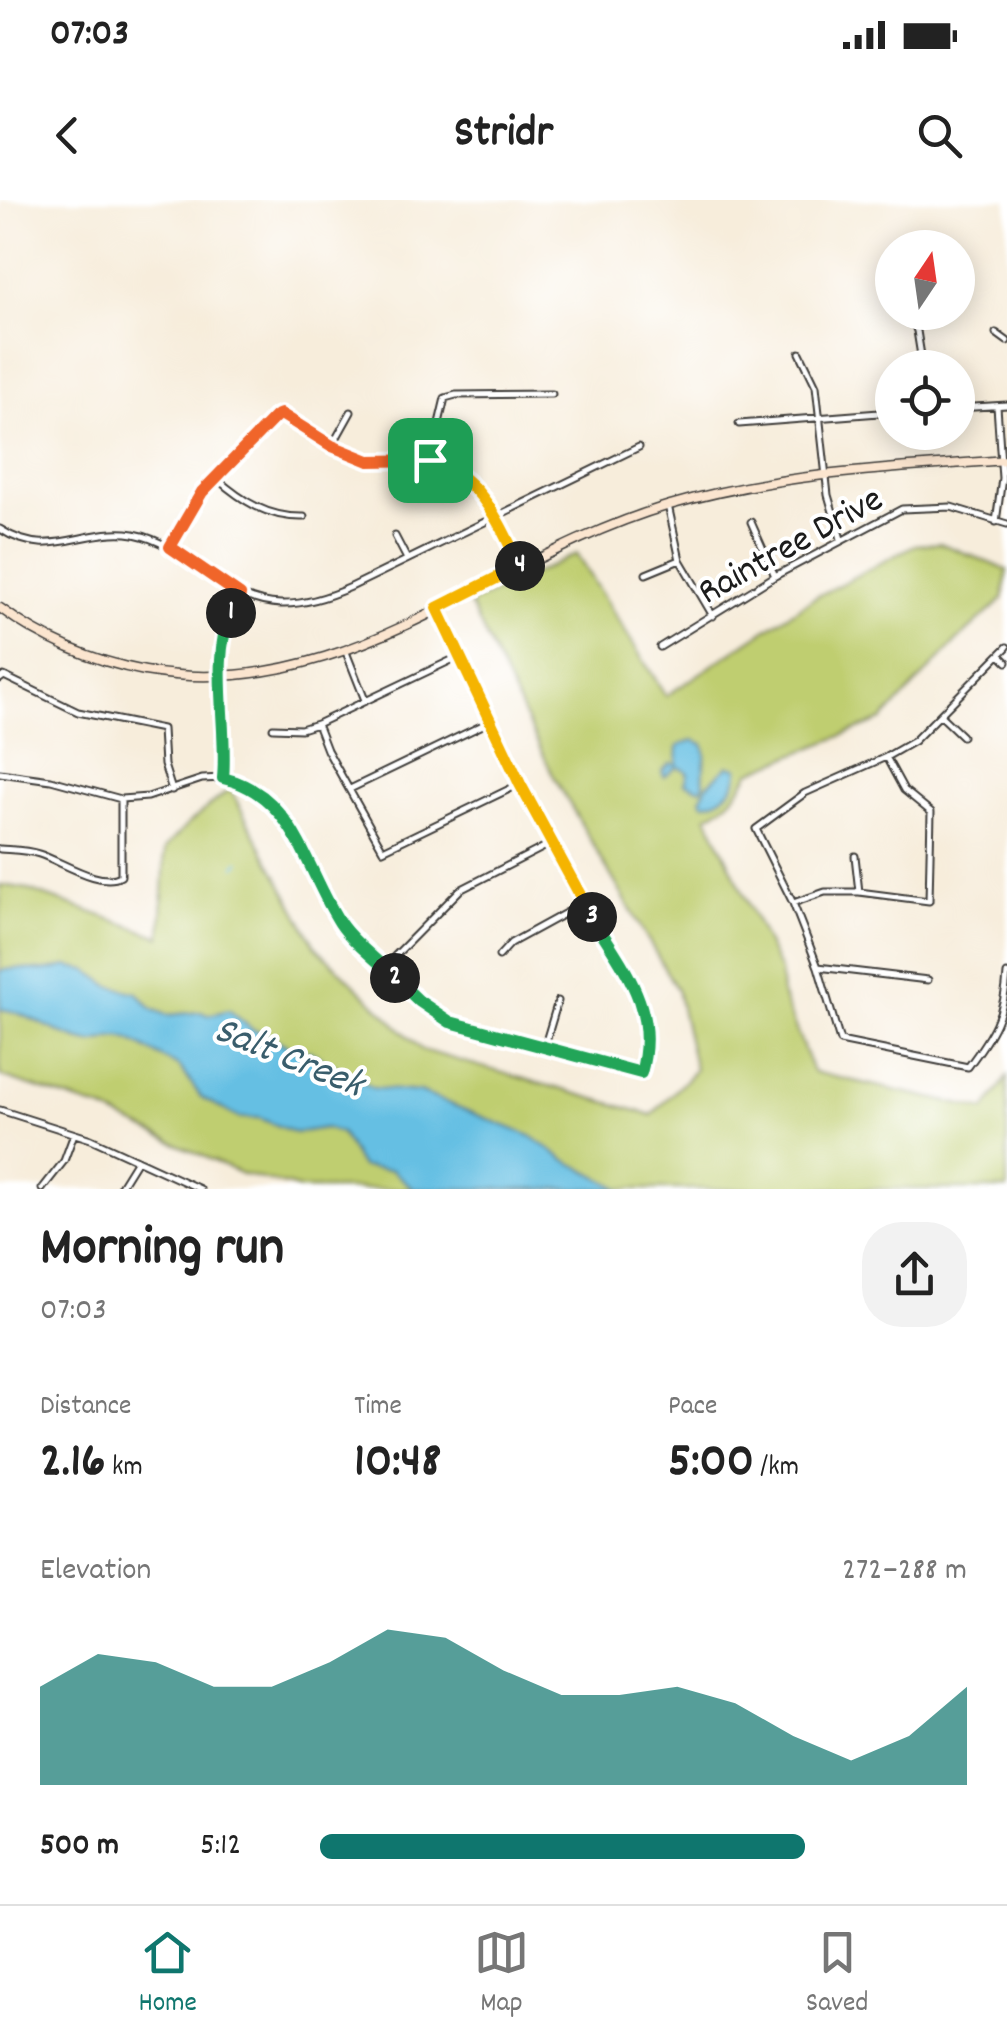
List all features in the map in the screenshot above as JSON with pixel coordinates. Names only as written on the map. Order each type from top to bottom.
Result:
[{"type":"street","points":[[996,333],[1007,341]]},
{"type":"street","points":[[800,353],[816,386],[833,522],[842,540]]},
{"type":"street","points":[[430,460],[445,398],[552,394]]},
{"type":"street","points":[[975,407],[1007,405]]},
{"type":"street","points":[[996,522],[1004,460],[997,406]]},
{"type":"street","points":[[332,446],[351,412]]},
{"type":"street","points":[[739,424],[875,413]]},
{"type":"street","points":[[170,547],[190,509],[281,414],[332,446],[369,461],[430,460],[450,467],[470,480],[496,517],[520,568]]},
{"type":"street","points":[[0,529],[34,544],[133,534],[170,547],[240,595],[308,604],[639,447]]},
{"type":"street","points":[[0,608],[38,633],[98,658],[166,674],[223,678],[299,667],[346,652],[594,533],[668,505],[825,474],[1004,460]]},
{"type":"street","points":[[216,478],[262,510],[282,516],[304,516]]},
{"type":"street","points":[[668,505],[680,560],[712,616]]},
{"type":"street","name":"Raintree Drive","points":[[660,648],[775,576],[902,509],[951,506],[1007,524]]},
{"type":"street","points":[[752,522],[775,576]]},
{"type":"street","points":[[395,536],[407,559]]},
{"type":"street","points":[[646,574],[680,560]]},
{"type":"street","points":[[223,778],[225,626],[240,595]]},
{"type":"street","points":[[0,773],[52,780],[121,798],[148,797],[202,779],[223,778],[260,792],[280,810],[340,922],[438,1016],[641,1073],[648,1050],[637,991],[550,844],[437,608]]},
{"type":"street","points":[[1007,647],[914,740],[886,758],[806,793],[756,829],[793,903],[818,967],[840,1041],[968,1067],[1006,1005],[1007,974]]},
{"type":"street","points":[[346,652],[365,701]]},
{"type":"street","points":[[1000,655],[1007,662]]},
{"type":"street","points":[[273,728],[301,729],[318,724],[458,657]]},
{"type":"street","points":[[2,678],[78,712],[162,729],[164,765],[172,790]]},
{"type":"street","points":[[940,715],[962,736]]},
{"type":"street","points":[[350,789],[489,722]]},
{"type":"street","points":[[318,724],[326,750],[384,850],[520,784]]},
{"type":"street","points":[[793,903],[826,892],[930,901],[930,812],[904,790],[886,758]]},
{"type":"street","points":[[0,849],[37,853],[110,881],[121,876],[121,798]]},
{"type":"street","points":[[384,967],[460,890],[550,844]]},
{"type":"street","points":[[855,856],[859,892]]},
{"type":"street","points":[[499,956],[510,943],[584,903]]},
{"type":"street","points":[[818,967],[928,980]]},
{"type":"street","points":[[544,1048],[558,1001]]},
{"type":"street","points":[[0,1110],[74,1134],[200,1189]]},
{"type":"street","points":[[42,1189],[64,1161],[74,1134]]},
{"type":"street","points":[[120,1189],[137,1160]]},
{"type":"green space","points":[[940,543],[1007,570],[1003,599],[882,720],[750,772],[732,798],[707,816],[780,971],[782,994],[813,1072],[985,1110],[1007,1077],[1007,1189],[302,1189],[242,1174],[101,1109],[0,1076],[0,885],[23,888],[161,937],[165,848],[230,789],[316,947],[422,1050],[652,1115],[695,1070],[677,990],[554,777],[470,604],[576,554],[666,696],[812,599],[915,545]]},
{"type":"water","points":[[693,740],[705,748],[701,789],[685,783],[688,773],[684,769],[677,767],[664,777],[662,771],[671,763],[677,765],[678,746]]},
{"type":"water","points":[[728,766],[738,768],[732,787],[722,797],[703,803],[706,786]]},
{"type":"water","name":"Salt Creek","points":[[66,966],[87,970],[110,986],[138,993],[152,1009],[167,1015],[209,1015],[229,1010],[253,1030],[266,1033],[295,1051],[309,1051],[373,1088],[420,1092],[531,1136],[564,1159],[621,1189],[414,1189],[392,1170],[361,1167],[341,1133],[325,1128],[295,1133],[259,1118],[239,1118],[201,1097],[180,1067],[128,1039],[78,1039],[0,1009],[0,971]]},
{"type":"waterway","points":[[235,867],[239,862]]},
{"type":"route","points":[[281,414],[352,456],[386,462],[430,460],[470,480],[496,517],[520,568],[437,608],[550,844],[637,991],[648,1050],[641,1073],[438,1016],[346,931],[280,810],[260,792],[223,778],[226,750],[222,644],[225,626],[240,595],[170,547],[190,509],[202,492],[281,414]]}]
